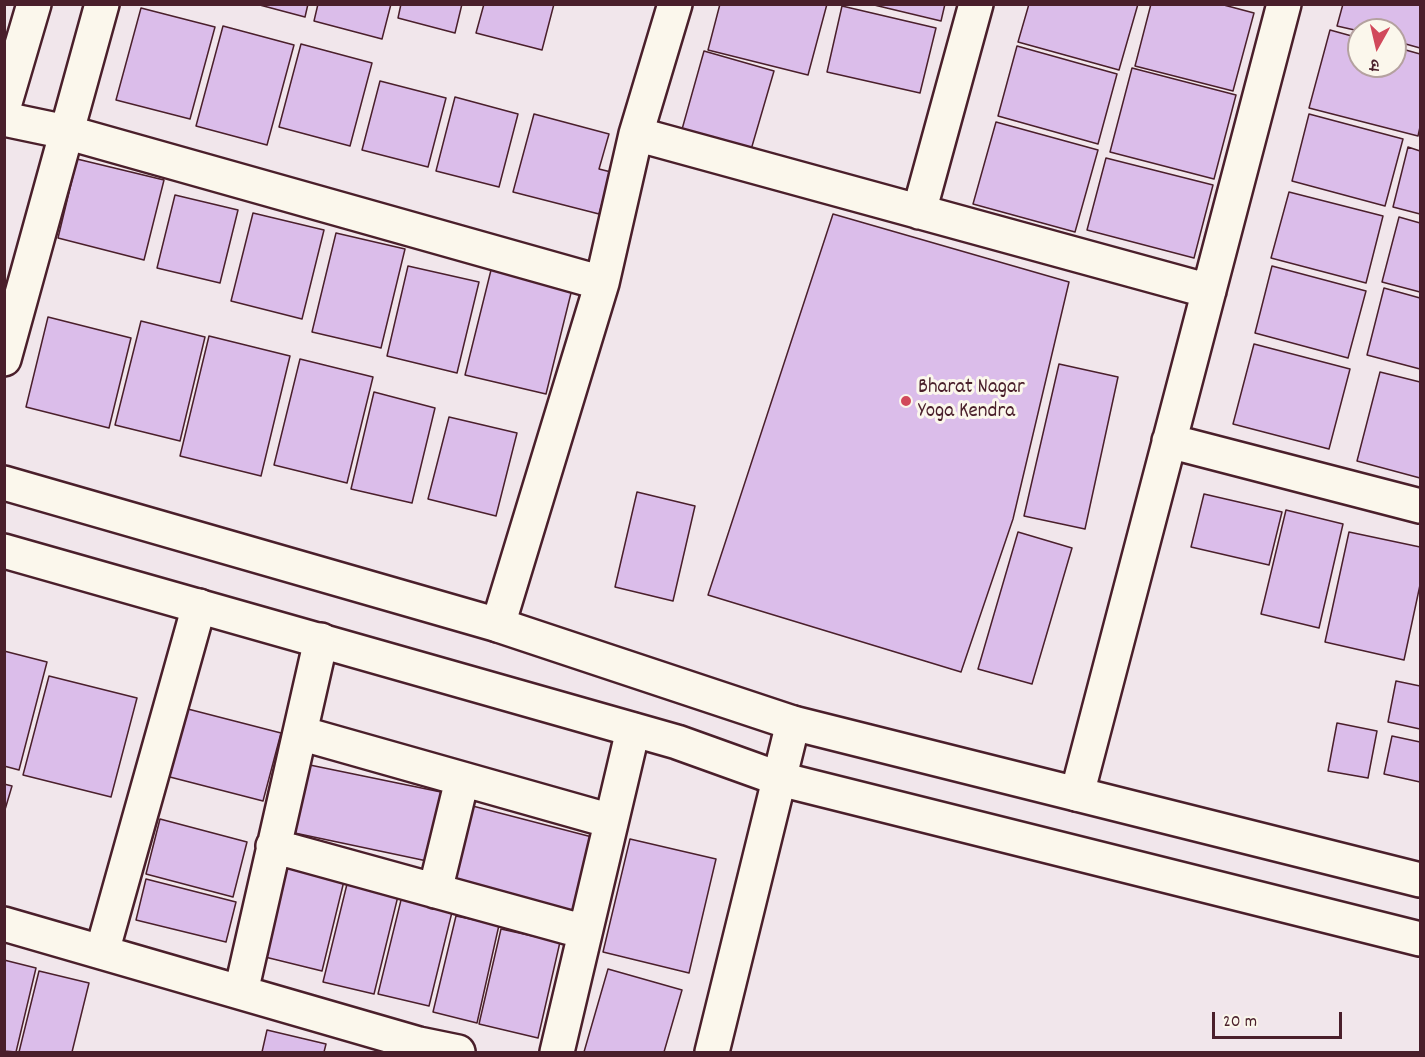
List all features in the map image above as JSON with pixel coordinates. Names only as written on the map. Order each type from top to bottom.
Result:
[{"type":"street","points":[[4,106],[34,4]]},
{"type":"street","points":[[4,359],[102,4]]},
{"type":"street","points":[[498,625],[602,283],[636,134],[675,4]]},
{"type":"street","points":[[919,212],[976,4]]},
{"type":"street","points":[[1077,794],[1284,4]]},
{"type":"street","points":[[4,118],[66,132],[602,283]]},
{"type":"street","points":[[636,134],[1209,291]]},
{"type":"street","points":[[1169,441],[1420,506]]},
{"type":"street","points":[[4,483],[498,625],[793,723],[1420,880]]},
{"type":"street","points":[[4,551],[676,742],[780,779],[1420,939]]},
{"type":"street","points":[[102,952],[199,606]]},
{"type":"street","points":[[241,992],[321,640]]},
{"type":"street","points":[[712,1053],[793,723]]},
{"type":"street","points":[[556,1053],[633,730]]},
{"type":"street","points":[[300,733],[611,821]]},
{"type":"street","points":[[435,891],[462,780]]},
{"type":"street","points":[[273,846],[585,932]]},
{"type":"street","points":[[4,924],[241,992],[418,1048],[458,1053]]},
{"type":"building","points":[[256,4],[308,4],[305,17]]},
{"type":"building","points":[[318,4],[391,4],[382,39],[314,21]]},
{"type":"building","points":[[401,4],[462,4],[455,33],[398,18]]},
{"type":"building","points":[[484,4],[554,4],[542,50],[476,33]]},
{"type":"building","points":[[720,4],[827,4],[808,75],[708,50]]},
{"type":"building","points":[[870,4],[945,4],[941,21]]},
{"type":"building","points":[[1029,4],[1138,4],[1119,70],[1018,42]]},
{"type":"building","points":[[1151,4],[1220,4],[1254,13],[1233,91],[1135,66]]},
{"type":"building","points":[[1343,4],[1420,4],[1420,48],[1407,44],[1407,18],[1347,18],[1347,28],[1337,26]]},
{"type":"building","points":[[842,6],[936,28],[920,93],[827,72]]},
{"type":"building","points":[[141,8],[215,27],[190,119],[116,100]]},
{"type":"building","points":[[223,26],[294,45],[267,145],[196,126]]},
{"type":"building","points":[[1330,30],[1347,35],[1347,78],[1407,78],[1407,50],[1420,54],[1418,136],[1309,108]]},
{"type":"building","points":[[301,44],[372,63],[350,146],[279,127]]},
{"type":"building","points":[[1017,46],[1117,74],[1098,144],[998,116]]},
{"type":"building","points":[[704,51],[774,71],[748,160],[679,140]]},
{"type":"building","points":[[1132,68],[1236,95],[1214,179],[1110,152]]},
{"type":"building","points":[[380,81],[446,98],[428,167],[362,150]]},
{"type":"building","points":[[455,97],[518,114],[499,187],[436,171]]},
{"type":"building","points":[[534,114],[609,134],[599,169],[611,172],[599,214],[513,192]]},
{"type":"building","points":[[1309,114],[1403,139],[1385,206],[1292,181]]},
{"type":"building","points":[[996,122],[1098,150],[1075,232],[973,204]]},
{"type":"building","points":[[1408,147],[1420,151],[1420,214],[1393,207]]},
{"type":"building","points":[[1106,158],[1213,185],[1194,258],[1087,230]]},
{"type":"building","points":[[77,159],[164,180],[144,260],[58,238]]},
{"type":"building","points":[[1289,192],[1383,216],[1366,283],[1271,258]]},
{"type":"building","points":[[175,195],[238,210],[220,283],[157,268]]},
{"type":"building","points":[[253,213],[324,230],[302,319],[231,301]]},
{"type":"building","name":"Bharat Nagar Yoga Kendra","points":[[833,214],[1069,282],[1013,519],[961,672],[708,595]]},
{"type":"building","points":[[1399,217],[1420,223],[1420,292],[1382,282]]},
{"type":"building","points":[[336,233],[405,249],[381,348],[312,332]]},
{"type":"building","points":[[408,266],[479,282],[457,373],[387,356]]},
{"type":"building","points":[[492,266],[573,285],[546,394],[465,375]]},
{"type":"building","points":[[1272,266],[1366,291],[1348,358],[1255,333]]},
{"type":"building","points":[[1384,288],[1420,298],[1420,369],[1367,355]]},
{"type":"building","points":[[48,317],[131,338],[109,428],[26,407]]},
{"type":"building","points":[[141,321],[205,337],[180,441],[115,425]]},
{"type":"building","points":[[209,336],[290,356],[261,476],[180,456]]},
{"type":"building","points":[[1254,344],[1350,369],[1329,449],[1233,424]]},
{"type":"building","points":[[300,359],[373,377],[347,483],[274,465]]},
{"type":"building","points":[[1059,364],[1118,377],[1085,529],[1024,516]]},
{"type":"building","points":[[1380,372],[1420,382],[1420,478],[1357,461]]},
{"type":"building","points":[[374,392],[435,408],[412,503],[351,489]]},
{"type":"building","points":[[449,417],[517,433],[496,516],[428,499]]},
{"type":"building","points":[[637,492],[695,506],[673,601],[615,587]]},
{"type":"building","points":[[1204,494],[1282,512],[1269,565],[1191,547]]},
{"type":"building","points":[[1286,510],[1343,524],[1319,628],[1261,614]]},
{"type":"building","points":[[1018,532],[1072,548],[1032,684],[978,669]]},
{"type":"building","points":[[1349,532],[1420,547],[1420,585],[1404,660],[1325,642]]},
{"type":"building","points":[[4,651],[47,662],[19,770],[4,766]]},
{"type":"building","points":[[49,676],[137,698],[111,797],[23,775]]},
{"type":"building","points":[[1396,681],[1420,686],[1420,729],[1388,722]]},
{"type":"building","points":[[184,708],[281,733],[263,801],[166,776]]},
{"type":"building","points":[[1337,723],[1377,731],[1368,778],[1328,771]]},
{"type":"building","points":[[1392,736],[1420,742],[1420,782],[1384,774]]},
{"type":"building","points":[[305,764],[441,792],[427,861],[290,832]]},
{"type":"building","points":[[4,784],[12,786],[4,813]]},
{"type":"building","points":[[465,804],[592,837],[572,911],[445,878]]},
{"type":"building","points":[[160,819],[247,842],[233,897],[146,874]]},
{"type":"building","points":[[630,839],[716,859],[689,973],[603,952]]},
{"type":"building","points":[[282,866],[344,881],[322,971],[261,956]]},
{"type":"building","points":[[146,879],[236,902],[226,942],[136,920]]},
{"type":"building","points":[[348,880],[399,892],[374,994],[323,982]]},
{"type":"building","points":[[402,896],[453,908],[429,1006],[378,994]]},
{"type":"building","points":[[456,916],[499,925],[477,1023],[433,1012]]},
{"type":"building","points":[[501,929],[560,942],[538,1038],[479,1024]]},
{"type":"building","points":[[4,960],[36,968],[16,1052],[4,1051]]},
{"type":"building","points":[[608,969],[682,990],[664,1052],[584,1052]]},
{"type":"building","points":[[39,971],[89,983],[72,1052],[19,1052]]},
{"type":"building","points":[[267,1030],[326,1044],[324,1052],[262,1052]]},
{"type":"place","name":"Bharat Nagar Yoga Kendra","points":[[906,401]]}]
